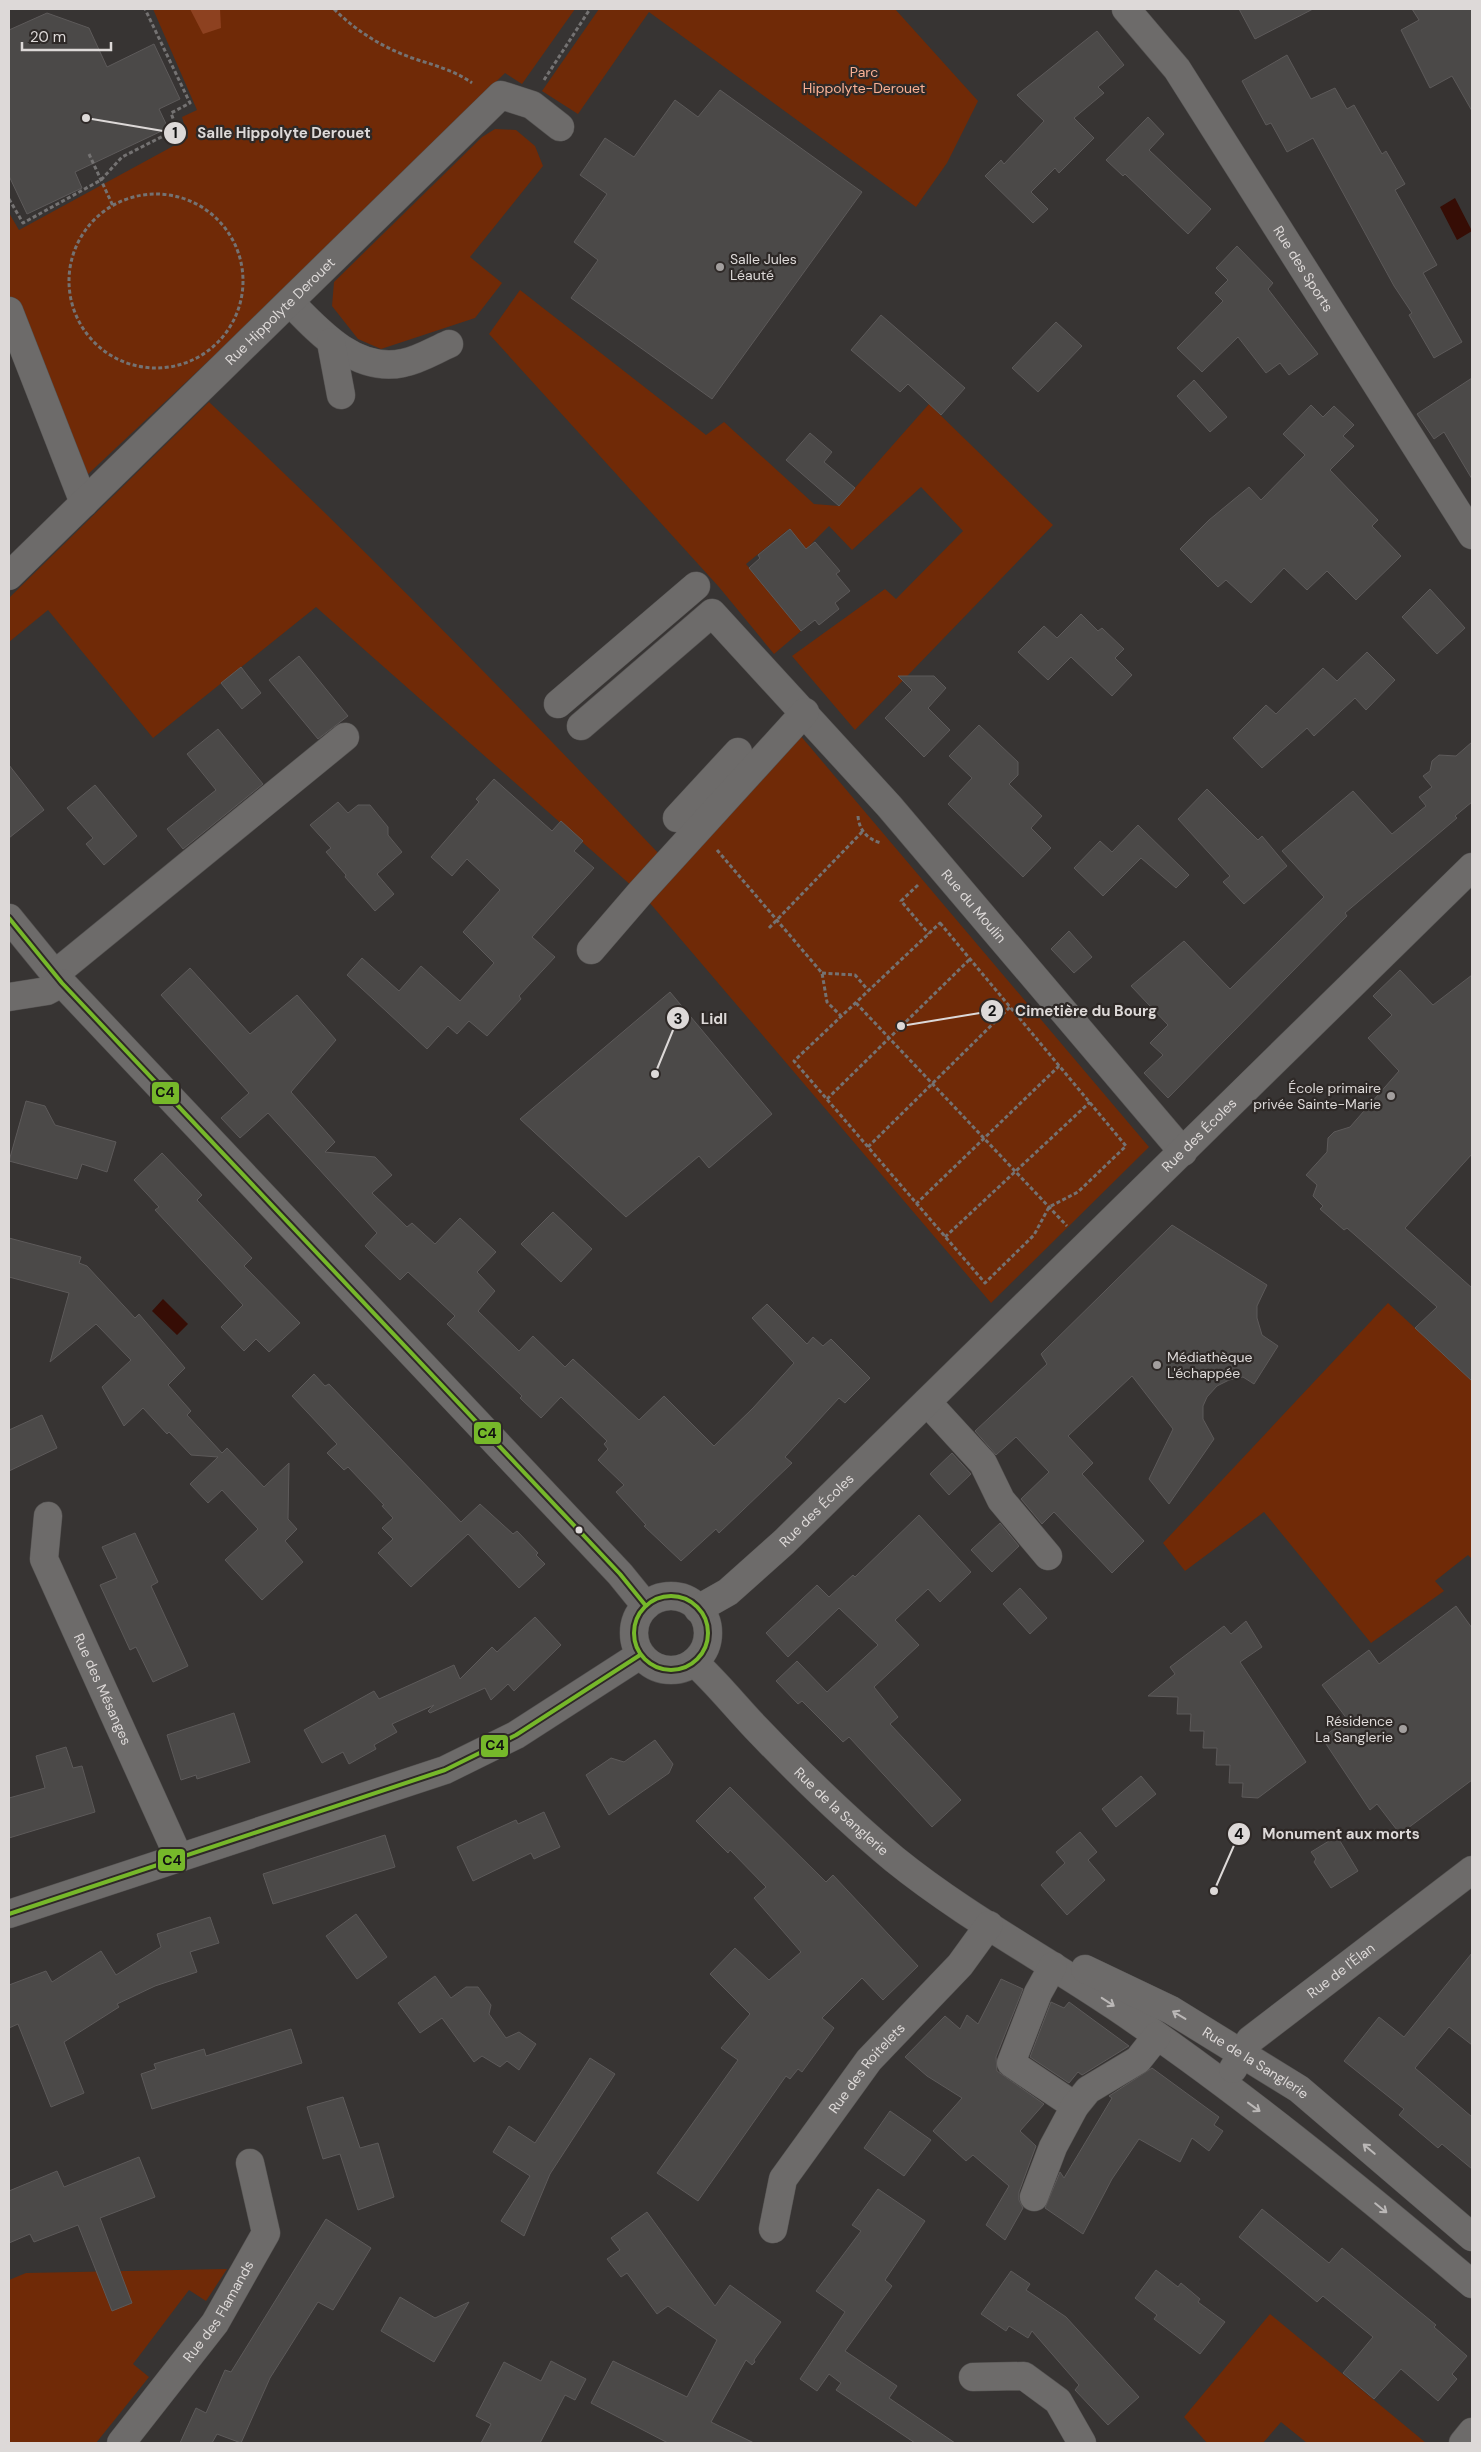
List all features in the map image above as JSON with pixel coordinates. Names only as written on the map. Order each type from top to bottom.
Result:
[{"type":"street","name":"Rue des Sports","points":[[1126,9],[1177,70],[1472,535]]},
{"type":"street","name":"Rue Hippolyte Derouet","points":[[9,576],[492,106],[501,95],[527,103],[560,127]]},
{"type":"street","points":[[290,302],[331,342],[373,364],[403,363],[449,344]]},
{"type":"street","points":[[9,311],[84,503]]},
{"type":"street","points":[[331,342],[341,394]]},
{"type":"street","points":[[558,704],[696,586]]},
{"type":"street","name":"Rue du Moulin","points":[[581,726],[712,613],[805,712],[889,806],[1183,1152]]},
{"type":"street","points":[[592,950],[641,892],[805,712]]},
{"type":"street","points":[[9,997],[47,991],[58,979],[345,737]]},
{"type":"street","points":[[677,818],[738,752]]},
{"type":"street","name":"Rue des Écoles","points":[[698,1609],[728,1592],[756,1568],[1183,1152],[1472,866]]},
{"type":"street","points":[[9,918],[58,979],[620,1574],[646,1606]]},
{"type":"street","points":[[927,1402],[983,1463],[1001,1500],[1048,1556]]},
{"type":"street","name":"Rue des Mésanges","points":[[48,1516],[44,1559],[179,1858]]},
{"type":"street","points":[[667,1597],[679,1598],[698,1609],[707,1630],[706,1642],[702,1653],[694,1662],[681,1669],[666,1670],[652,1665],[640,1655],[635,1643],[634,1629],[638,1616],[646,1606],[667,1597]]},
{"type":"street","points":[[9,1914],[445,1770],[516,1736],[640,1655]]},
{"type":"street","name":"Rue de la Sanglerie","points":[[694,1662],[720,1685],[753,1725],[812,1787],[895,1860],[1157,2036],[1224,2085],[1317,2156],[1472,2284]]},
{"type":"street","name":"Rue de l'Élan","points":[[1224,2085],[1250,2040],[1472,1870]]},
{"type":"street","name":"Rue de la Sanglerie","points":[[999,1931],[1056,1954],[1171,2010],[1299,2089],[1472,2237]]},
{"type":"street","name":"Rue des Roitelets","points":[[772,2229],[783,2179],[869,2060],[960,1966],[999,1931]]},
{"type":"street","points":[[1053,1966],[1038,1993],[1011,2064],[1075,2106]]},
{"type":"street","points":[[1034,2197],[1053,2147],[1075,2106],[1088,2090],[1138,2060],[1157,2036]]},
{"type":"street","name":"Rue des Flamands","points":[[121,2443],[215,2324],[266,2233],[250,2163]]},
{"type":"street","points":[[973,2377],[1024,2376],[1058,2401],[1082,2443]]},
{"type":"street","points":[[1463,2443],[1472,2432]]},
{"type":"path","points":[[9,198],[23,222],[101,180],[122,156],[177,129],[171,113],[190,103],[145,9]]},
{"type":"path","points":[[334,9],[354,28],[382,44],[463,77],[478,87],[492,106]]},
{"type":"path","points":[[527,103],[590,9]]},
{"type":"path","points":[[89,154],[113,206]]},
{"type":"path","points":[[154,193],[183,198],[208,211],[228,231],[240,256],[244,284],[238,312],[224,336],[204,354],[178,366],[150,368],[123,362],[97,346],[79,323],[69,295],[69,265],[80,237],[99,214],[113,206],[124,199],[154,193]]},
{"type":"path","points":[[769,928],[889,806]]},
{"type":"path","points":[[858,811],[859,826],[871,840],[882,843],[888,850]]},
{"type":"path","points":[[713,845],[822,973],[827,1002],[842,1016]]},
{"type":"path","points":[[913,877],[919,884],[901,901],[929,934]]},
{"type":"path","points":[[940,923],[1126,1146],[1078,1192],[1049,1207],[1034,1235],[985,1283],[794,1061],[929,934],[940,923]]},
{"type":"path","points":[[827,1099],[970,959]]},
{"type":"path","points":[[822,973],[855,975],[868,990]]},
{"type":"path","points":[[856,1003],[1086,1246]]},
{"type":"path","points":[[868,1147],[1010,1007]]},
{"type":"path","points":[[916,1204],[1059,1066]]},
{"type":"path","points":[[945,1237],[1090,1102]]},
{"type":"green space","points":[[153,9],[575,9],[522,84],[505,73],[267,306],[84,478],[9,298],[9,213],[19,230],[188,138],[182,117],[197,110]]},
{"type":"green space","name":"Parc Hippolyte-Derouet","points":[[599,9],[895,9],[978,101],[947,163],[916,207],[649,12],[578,114],[542,91]]},
{"type":"green space","points":[[495,129],[516,130],[535,146],[543,166],[470,257],[502,283],[475,318],[381,349],[358,339],[332,306],[334,282],[482,137]]},
{"type":"green space","points":[[520,290],[706,435],[724,422],[814,504],[839,506],[929,404],[1053,525],[855,730],[792,656],[885,589],[896,599],[963,531],[921,487],[852,550],[829,526],[804,551],[789,529],[746,564],[801,631],[774,654],[719,587],[489,334]]},
{"type":"green space","points":[[209,402],[325,513],[438,626],[661,856],[633,887],[316,607],[153,738],[48,610],[9,642],[9,598]]},
{"type":"green space","points":[[799,734],[1149,1147],[991,1303],[649,902]]},
{"type":"green space","points":[[1388,1303],[1472,1381],[1472,1559],[1468,1555],[1435,1581],[1444,1591],[1371,1643],[1264,1512],[1185,1571],[1163,1543]]},
{"type":"green space","points":[[227,2269],[206,2301],[189,2290],[133,2364],[149,2377],[96,2443],[9,2443],[9,2280],[26,2273]]},
{"type":"green space","points":[[1270,2314],[1426,2443],[1307,2443],[1281,2422],[1263,2443],[1207,2443],[1184,2417]]},
{"type":"shaded area","points":[[190,9],[220,9],[221,28],[203,34]]},
{"type":"shaded area","points":[[1455,198],[1472,231],[1457,240],[1440,207]]},
{"type":"shaded area","points":[[163,1299],[188,1324],[177,1335],[152,1311]]},
{"type":"building","points":[[1239,9],[1313,9],[1255,39]]},
{"type":"building","points":[[1412,9],[1472,9],[1472,111],[1452,76],[1430,88],[1401,30],[1419,20]]},
{"type":"building","points":[[47,13],[89,28],[107,67],[154,44],[180,99],[159,109],[168,128],[75,172],[82,188],[27,214],[9,176],[9,30]]},
{"type":"building","points":[[1097,31],[1124,65],[1098,87],[1104,93],[1074,118],[1094,138],[1059,173],[1055,168],[1031,192],[1048,209],[1033,223],[985,176],[1001,160],[1004,164],[1044,121],[1017,95]]},
{"type":"building","points":[[1287,55],[1311,99],[1335,88],[1347,109],[1354,105],[1382,154],[1386,151],[1405,184],[1395,190],[1437,265],[1423,273],[1462,342],[1434,358],[1409,315],[1412,313],[1394,286],[1313,138],[1287,152],[1271,123],[1266,125],[1242,81]]},
{"type":"building","name":"Salle Jules Léauté","points":[[720,90],[862,192],[712,399],[571,298],[598,260],[574,242],[607,194],[580,175],[605,138],[634,157],[675,100],[698,117]]},
{"type":"building","points":[[1148,117],[1164,134],[1149,150],[1211,209],[1188,234],[1125,174],[1123,176],[1106,160]]},
{"type":"building","points":[[1237,246],[1273,283],[1268,289],[1318,354],[1289,375],[1280,363],[1266,373],[1238,337],[1202,372],[1177,348],[1223,301],[1215,293],[1228,280],[1216,268]]},
{"type":"building","points":[[881,315],[965,388],[941,415],[908,384],[900,392],[851,350]]},
{"type":"building","points":[[1056,322],[1082,346],[1038,392],[1012,368]]},
{"type":"building","points":[[1472,378],[1472,479],[1444,432],[1434,439],[1417,414]]},
{"type":"building","points":[[1194,380],[1227,417],[1210,432],[1177,396]]},
{"type":"building","points":[[1311,405],[1323,417],[1334,406],[1354,425],[1343,436],[1354,446],[1330,470],[1378,520],[1372,526],[1401,556],[1356,600],[1327,571],[1307,590],[1284,568],[1251,603],[1226,580],[1218,587],[1180,549],[1209,520],[1249,487],[1261,500],[1305,455],[1283,434]]},
{"type":"building","points":[[810,433],[832,452],[824,462],[855,488],[839,506],[786,460]]},
{"type":"building","points":[[790,529],[806,549],[815,542],[840,571],[836,574],[850,591],[835,603],[839,609],[819,625],[815,620],[801,631],[749,568],[760,558],[758,555]]},
{"type":"building","points":[[1430,589],[1465,628],[1437,654],[1402,617]]},
{"type":"building","points":[[1081,614],[1098,631],[1102,628],[1124,649],[1115,658],[1132,675],[1112,696],[1071,657],[1048,680],[1018,652],[1044,626],[1057,638]]},
{"type":"building","points":[[1367,652],[1395,680],[1366,710],[1355,698],[1314,736],[1307,728],[1262,768],[1233,738],[1266,705],[1276,714],[1323,668],[1337,681]]},
{"type":"building","points":[[299,656],[348,716],[318,739],[269,680]]},
{"type":"building","points":[[241,667],[261,693],[242,709],[221,683]]},
{"type":"building","points":[[898,676],[934,676],[946,688],[928,708],[950,730],[924,757],[885,718],[912,690]]},
{"type":"building","points":[[979,725],[1018,762],[1018,775],[1009,784],[1042,816],[1031,828],[1051,848],[1023,877],[948,804],[972,778],[949,756]]},
{"type":"building","points":[[218,729],[263,784],[183,849],[167,829],[216,790],[187,754]]},
{"type":"building","points":[[1472,742],[1472,802],[1455,816],[1457,818],[1345,913],[1347,916],[1168,1098],[1144,1073],[1163,1055],[1150,1043],[1168,1025],[1131,986],[1184,941],[1230,989],[1324,897],[1282,851],[1353,791],[1392,834],[1426,806],[1419,797],[1432,787],[1423,776],[1430,771],[1432,761],[1439,755],[1456,756]]},
{"type":"building","points":[[9,765],[44,810],[9,838]]},
{"type":"building","points":[[494,779],[552,831],[561,821],[583,841],[574,851],[594,868],[532,937],[555,957],[519,996],[521,999],[487,1036],[469,1021],[457,1034],[448,1026],[427,1049],[347,975],[362,958],[399,991],[421,966],[460,1001],[494,963],[463,932],[500,890],[467,859],[452,876],[431,857],[479,802],[476,799]]},
{"type":"building","points":[[95,785],[137,836],[104,865],[86,844],[93,838],[67,808]]},
{"type":"building","points":[[1207,789],[1258,840],[1262,836],[1287,866],[1244,904],[1223,882],[1230,876],[1178,819]]},
{"type":"building","points":[[338,802],[348,813],[358,805],[370,805],[388,827],[388,835],[402,852],[377,874],[394,894],[375,911],[326,852],[331,848],[310,825]]},
{"type":"building","points":[[1138,825],[1189,875],[1176,888],[1141,858],[1103,896],[1074,868],[1100,841],[1112,852]]},
{"type":"building","points":[[1069,931],[1092,957],[1074,973],[1051,949]]},
{"type":"building","points":[[190,968],[250,1034],[297,995],[336,1040],[291,1092],[335,1142],[325,1152],[375,1157],[392,1175],[372,1193],[407,1227],[412,1223],[435,1244],[460,1218],[496,1252],[477,1272],[495,1291],[478,1311],[519,1351],[533,1336],[565,1367],[573,1359],[639,1420],[664,1396],[714,1446],[753,1408],[794,1363],[752,1318],[767,1304],[807,1344],[813,1337],[823,1346],[831,1339],[870,1378],[845,1403],[839,1398],[785,1457],[792,1463],[719,1533],[716,1529],[681,1561],[644,1526],[646,1525],[616,1492],[624,1485],[598,1460],[608,1449],[604,1444],[607,1441],[561,1397],[541,1418],[520,1398],[522,1396],[447,1324],[455,1316],[408,1272],[400,1280],[365,1246],[377,1233],[268,1113],[240,1138],[221,1118],[249,1093],[161,995]]},
{"type":"building","name":"École primaire privée Sainte-Marie","points":[[1400,970],[1433,1005],[1472,975],[1472,1154],[1405,1228],[1472,1288],[1472,1381],[1415,1328],[1437,1307],[1347,1228],[1344,1230],[1320,1209],[1323,1206],[1313,1196],[1317,1185],[1306,1175],[1327,1152],[1328,1138],[1334,1132],[1350,1127],[1399,1071],[1368,1038],[1392,1015],[1373,996]]},
{"type":"building","points":[[670,992],[772,1114],[709,1168],[699,1156],[626,1217],[520,1119]]},
{"type":"building","points":[[26,1101],[45,1106],[55,1125],[116,1142],[107,1172],[82,1164],[77,1179],[9,1161]]},
{"type":"building","points":[[162,1153],[202,1195],[197,1200],[252,1258],[244,1266],[300,1323],[269,1352],[256,1339],[244,1351],[221,1327],[243,1305],[155,1210],[159,1207],[134,1180]]},
{"type":"building","points":[[553,1212],[592,1249],[561,1282],[521,1244]]},
{"type":"building","name":"Médiathèque L'échappée","points":[[1172,1225],[1267,1285],[1257,1306],[1257,1318],[1262,1335],[1278,1346],[1254,1384],[1243,1377],[1229,1380],[1217,1386],[1207,1397],[1203,1406],[1203,1419],[1214,1439],[1169,1504],[1149,1479],[1173,1429],[1132,1376],[1068,1436],[1093,1463],[1082,1474],[1144,1541],[1112,1573],[1054,1512],[1042,1524],[1021,1499],[1049,1472],[1016,1437],[996,1455],[975,1431],[1047,1364],[1041,1354]]},
{"type":"building","points":[[9,1238],[81,1257],[79,1263],[87,1266],[135,1318],[139,1314],[185,1368],[168,1385],[191,1411],[187,1415],[222,1453],[227,1448],[264,1487],[289,1463],[288,1519],[297,1529],[285,1541],[303,1562],[262,1600],[225,1560],[258,1529],[222,1490],[208,1503],[190,1484],[218,1457],[191,1455],[169,1432],[167,1434],[143,1408],[124,1426],[102,1387],[131,1360],[96,1324],[50,1362],[69,1293],[9,1277]]},
{"type":"building","points":[[314,1374],[325,1386],[329,1384],[461,1522],[480,1504],[513,1534],[517,1531],[538,1553],[536,1555],[545,1564],[519,1588],[468,1534],[411,1587],[378,1553],[393,1539],[382,1528],[393,1518],[382,1506],[384,1505],[348,1467],[344,1470],[327,1453],[337,1444],[292,1396]]},
{"type":"building","points":[[42,1415],[57,1448],[9,1471],[9,1430]]},
{"type":"building","points":[[952,1453],[971,1474],[949,1495],[930,1474]]},
{"type":"building","points":[[919,1515],[971,1572],[940,1602],[928,1589],[895,1620],[919,1645],[874,1687],[898,1717],[890,1724],[961,1800],[932,1827],[849,1737],[843,1742],[802,1701],[798,1704],[776,1681],[797,1661],[827,1692],[878,1645],[839,1608],[788,1657],[766,1633],[817,1585],[829,1597],[853,1575],[855,1577]]},
{"type":"building","points":[[1000,1523],[1019,1546],[992,1572],[971,1550]]},
{"type":"building","points":[[135,1533],[158,1582],[151,1586],[188,1666],[153,1682],[136,1647],[130,1650],[100,1585],[117,1578],[102,1547]]},
{"type":"building","points":[[1020,1588],[1047,1618],[1030,1634],[1003,1604]]},
{"type":"building","name":"Résidence La Sanglerie","points":[[1456,1606],[1472,1628],[1472,1780],[1400,1834],[1377,1804],[1370,1810],[1322,1738],[1347,1719],[1322,1685],[1369,1650],[1379,1664]]},
{"type":"building","points":[[535,1617],[561,1645],[514,1691],[508,1684],[491,1700],[485,1688],[430,1713],[428,1711],[434,1705],[392,1724],[397,1732],[374,1745],[376,1749],[349,1764],[343,1752],[322,1763],[304,1730],[374,1691],[379,1699],[454,1665],[460,1679],[492,1647],[497,1652]]},
{"type":"building","points":[[1246,1621],[1262,1647],[1240,1662],[1306,1762],[1258,1798],[1242,1797],[1243,1783],[1229,1783],[1230,1765],[1216,1765],[1217,1748],[1203,1748],[1204,1731],[1190,1731],[1191,1714],[1177,1714],[1178,1697],[1148,1696],[1175,1674],[1170,1667],[1224,1626],[1231,1634]]},
{"type":"building","points":[[234,1713],[250,1762],[197,1779],[196,1775],[181,1780],[167,1735]]},
{"type":"building","points":[[655,1740],[673,1764],[669,1773],[609,1815],[586,1775],[611,1758],[624,1762]]},
{"type":"building","points":[[66,1747],[73,1768],[82,1766],[95,1812],[9,1838],[9,1798],[45,1788],[36,1756]]},
{"type":"building","points":[[1141,1776],[1156,1794],[1116,1827],[1102,1809]]},
{"type":"building","points":[[730,1787],[826,1882],[833,1875],[918,1966],[883,2000],[862,1978],[822,2018],[834,2028],[802,2072],[798,2069],[790,2079],[786,2076],[698,2201],[657,2173],[738,2060],[721,2048],[750,2014],[710,1974],[735,1948],[769,1980],[801,1952],[754,1898],[766,1887],[730,1850],[728,1853],[696,1821]]},
{"type":"building","points":[[544,1812],[560,1847],[534,1859],[531,1853],[473,1881],[457,1847],[516,1820],[518,1824]]},
{"type":"building","points":[[1080,1832],[1097,1852],[1088,1860],[1105,1880],[1067,1915],[1041,1885],[1065,1863],[1056,1852]]},
{"type":"building","points":[[385,1835],[395,1867],[273,1904],[263,1874]]},
{"type":"building","points":[[1337,1836],[1358,1871],[1331,1888],[1314,1862],[1316,1859],[1311,1852]]},
{"type":"building","points":[[356,1914],[387,1957],[357,1979],[326,1936]]},
{"type":"building","points":[[210,1917],[219,1943],[190,1952],[197,1972],[155,1986],[117,2004],[119,2007],[64,2042],[84,2093],[51,2107],[18,2024],[9,2028],[9,1985],[46,1971],[52,1982],[101,1951],[116,1975],[161,1947],[157,1934]]},
{"type":"building","points":[[1472,1953],[1472,2045],[1449,2027],[1415,2068],[1472,2117],[1472,2169],[1442,2144],[1438,2148],[1399,2115],[1404,2109],[1344,2061],[1379,2017],[1404,2037]]},
{"type":"building","points":[[435,1976],[451,1998],[466,1987],[478,1987],[491,2005],[489,2014],[506,2038],[519,2032],[536,2044],[519,2070],[507,2061],[500,2067],[482,2056],[474,2062],[442,2018],[420,2033],[398,2003]]},
{"type":"building","points":[[1001,1979],[1023,1989],[996,2057],[997,2071],[1044,2104],[1020,2131],[1036,2146],[1019,2192],[1019,2200],[1023,2208],[1005,2240],[986,2225],[1009,2186],[973,2155],[966,2161],[933,2131],[962,2098],[927,2076],[905,2057],[945,2016],[960,2029],[967,2015],[978,2024]]},
{"type":"building","points":[[1051,2002],[1064,2008],[1069,2002],[1129,2046],[1082,2075],[1078,2072],[1069,2083],[1030,2057]]},
{"type":"building","points":[[291,2029],[302,2063],[152,2109],[141,2074],[156,2069],[154,2064],[204,2049],[206,2056]]},
{"type":"building","points":[[590,2058],[615,2074],[550,2174],[524,2236],[501,2221],[530,2176],[493,2152],[509,2126],[535,2143]]},
{"type":"building","points":[[1152,2068],[1219,2117],[1214,2125],[1223,2131],[1209,2151],[1192,2138],[1180,2162],[1139,2139],[1112,2179],[1083,2234],[1045,2208],[1060,2172],[1064,2178],[1112,2098],[1109,2096]]},
{"type":"building","points":[[343,2097],[360,2148],[378,2143],[394,2197],[358,2210],[340,2154],[323,2159],[307,2107]]},
{"type":"building","points":[[890,2111],[931,2140],[904,2176],[864,2148]]},
{"type":"building","points":[[139,2157],[155,2197],[100,2218],[132,2303],[112,2311],[78,2225],[34,2242],[30,2234],[9,2243],[9,2191],[57,2171],[64,2187]]},
{"type":"building","points":[[878,2189],[925,2221],[885,2280],[892,2286],[845,2351],[897,2386],[889,2398],[955,2443],[915,2443],[836,2390],[841,2383],[829,2374],[817,2391],[800,2379],[845,2312],[816,2291],[861,2231],[852,2225]]},
{"type":"building","points":[[1262,2209],[1329,2263],[1342,2248],[1436,2325],[1434,2327],[1467,2356],[1452,2374],[1457,2379],[1438,2401],[1401,2369],[1374,2399],[1343,2373],[1373,2337],[1323,2296],[1317,2302],[1239,2237]]},
{"type":"building","points":[[647,2212],[715,2306],[730,2285],[781,2322],[754,2360],[755,2362],[752,2365],[746,2360],[711,2422],[754,2443],[668,2443],[591,2403],[613,2361],[687,2397],[717,2340],[668,2306],[657,2314],[627,2273],[621,2277],[607,2259],[620,2250],[611,2238]]},
{"type":"building","points":[[326,2219],[371,2248],[333,2310],[318,2302],[270,2378],[241,2443],[217,2434],[212,2443],[180,2443],[196,2408],[206,2413],[225,2370],[231,2372]]},
{"type":"building","points":[[1156,2270],[1178,2287],[1181,2283],[1200,2299],[1198,2302],[1225,2322],[1200,2354],[1154,2319],[1157,2315],[1135,2298]]},
{"type":"building","points":[[1011,2271],[1030,2284],[1026,2290],[1066,2317],[1139,2397],[1108,2425],[1075,2390],[1079,2385],[1032,2331],[1028,2338],[1009,2326],[1006,2331],[981,2314]]},
{"type":"building","points":[[400,2297],[435,2318],[469,2302],[434,2362],[381,2331]]},
{"type":"building","points":[[551,2361],[586,2379],[575,2400],[565,2395],[540,2443],[481,2443],[491,2424],[476,2416],[504,2362],[541,2381]]},
{"type":"transit line","name":"C4","points":[[9,918],[62,983],[620,1574],[646,1606]]},
{"type":"transit line","name":"C4","points":[[671,1596],[685,1599],[697,1607],[705,1619],[708,1633],[705,1647],[697,1659],[685,1667],[671,1670],[657,1667],[645,1659],[637,1647],[634,1633],[637,1619],[645,1607],[657,1599],[671,1596]]},
{"type":"transit line","name":"C4","points":[[9,1914],[445,1770],[516,1735],[640,1655]]},
{"type":"place","name":"Salle Hippolyte Derouet","points":[[86,118]]},
{"type":"place","name":"Salle Jules Léauté","points":[[720,267]]},
{"type":"place","name":"Cimetière du Bourg","points":[[901,1026]]},
{"type":"place","name":"Lidl","points":[[655,1074]]},
{"type":"place","name":"École primaire privée Sainte-Marie","points":[[1391,1096]]},
{"type":"place","name":"Médiathèque L'échappée","points":[[1157,1365]]},
{"type":"place","name":"Résidence La Sanglerie","points":[[1403,1729]]},
{"type":"place","name":"Monument aux morts","points":[[1214,1891]]}]
